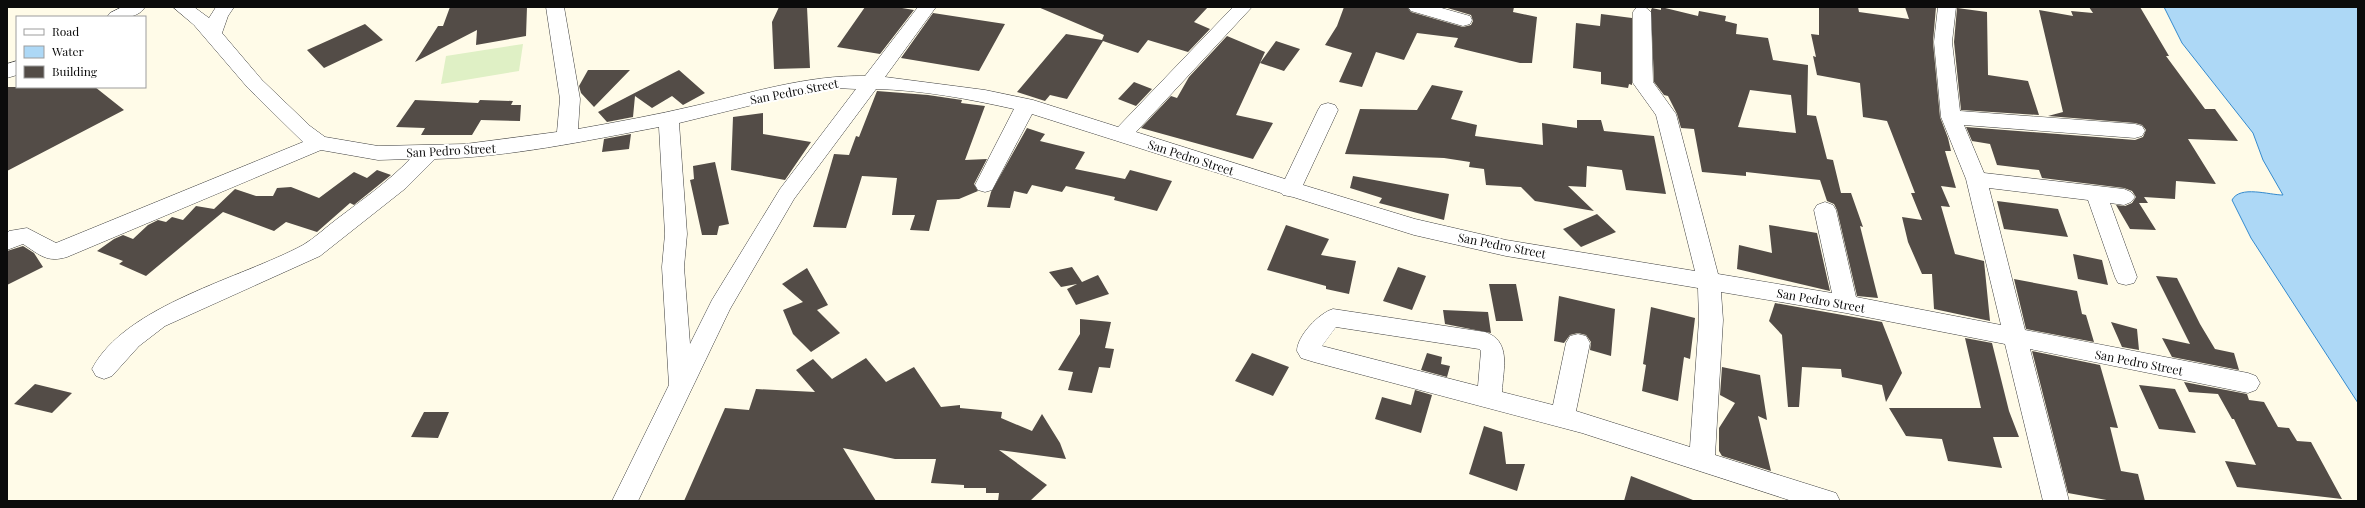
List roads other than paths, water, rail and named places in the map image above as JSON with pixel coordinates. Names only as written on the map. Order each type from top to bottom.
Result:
[{"type":"street","points":[[118,16],[136,7]]},
{"type":"street","name":"San Pedro Street","points":[[182,7],[201,21],[255,84],[303,131],[319,142],[378,153],[465,151],[567,138],[669,119],[789,90],[835,82],[870,82],[945,90],[1026,105],[1123,134],[1290,190],[1414,227],[1506,248],[1846,304],[2248,383]]},
{"type":"street","points":[[212,34],[219,15],[225,7]]},
{"type":"street","points":[[555,7],[570,99],[567,138]]},
{"type":"street","points":[[625,501],[720,306],[787,194],[927,7]]},
{"type":"street","points":[[1123,134],[1243,7]]},
{"type":"street","points":[[1417,7],[1463,20]]},
{"type":"street","points":[[1947,7],[1943,42],[1951,116],[1976,179],[2017,337],[2056,501]]},
{"type":"street","points":[[1642,12],[1643,83],[1666,114],[1709,281],[1711,320],[1702,462]]},
{"type":"street","points":[[7,72],[16,68]]},
{"type":"street","points":[[985,185],[1026,105]]},
{"type":"street","points":[[1290,190],[1328,110]]},
{"type":"street","points":[[1951,116],[2134,131]]},
{"type":"street","points":[[669,119],[676,234],[673,267],[681,386]]},
{"type":"street","points":[[7,242],[16,237],[27,236],[52,252],[59,252],[319,142]]},
{"type":"street","points":[[104,369],[131,340],[157,320],[312,250],[399,183],[430,151]]},
{"type":"street","points":[[1976,179],[2096,193],[2124,198]]},
{"type":"street","points":[[2096,193],[2126,277]]},
{"type":"street","points":[[1825,210],[1846,304]]},
{"type":"street","points":[[1489,398],[1493,350],[1492,346],[1485,341],[1333,318],[1328,321],[1309,346],[1309,350],[1314,353],[1562,418],[1827,501]]},
{"type":"street","points":[[1562,418],[1578,343]]},
{"type":"water","points":[[2164,7],[2358,7],[2358,403],[2251,238],[2232,200],[2236,195],[2248,192],[2283,195],[2263,160],[2253,133],[2182,43]]}]
